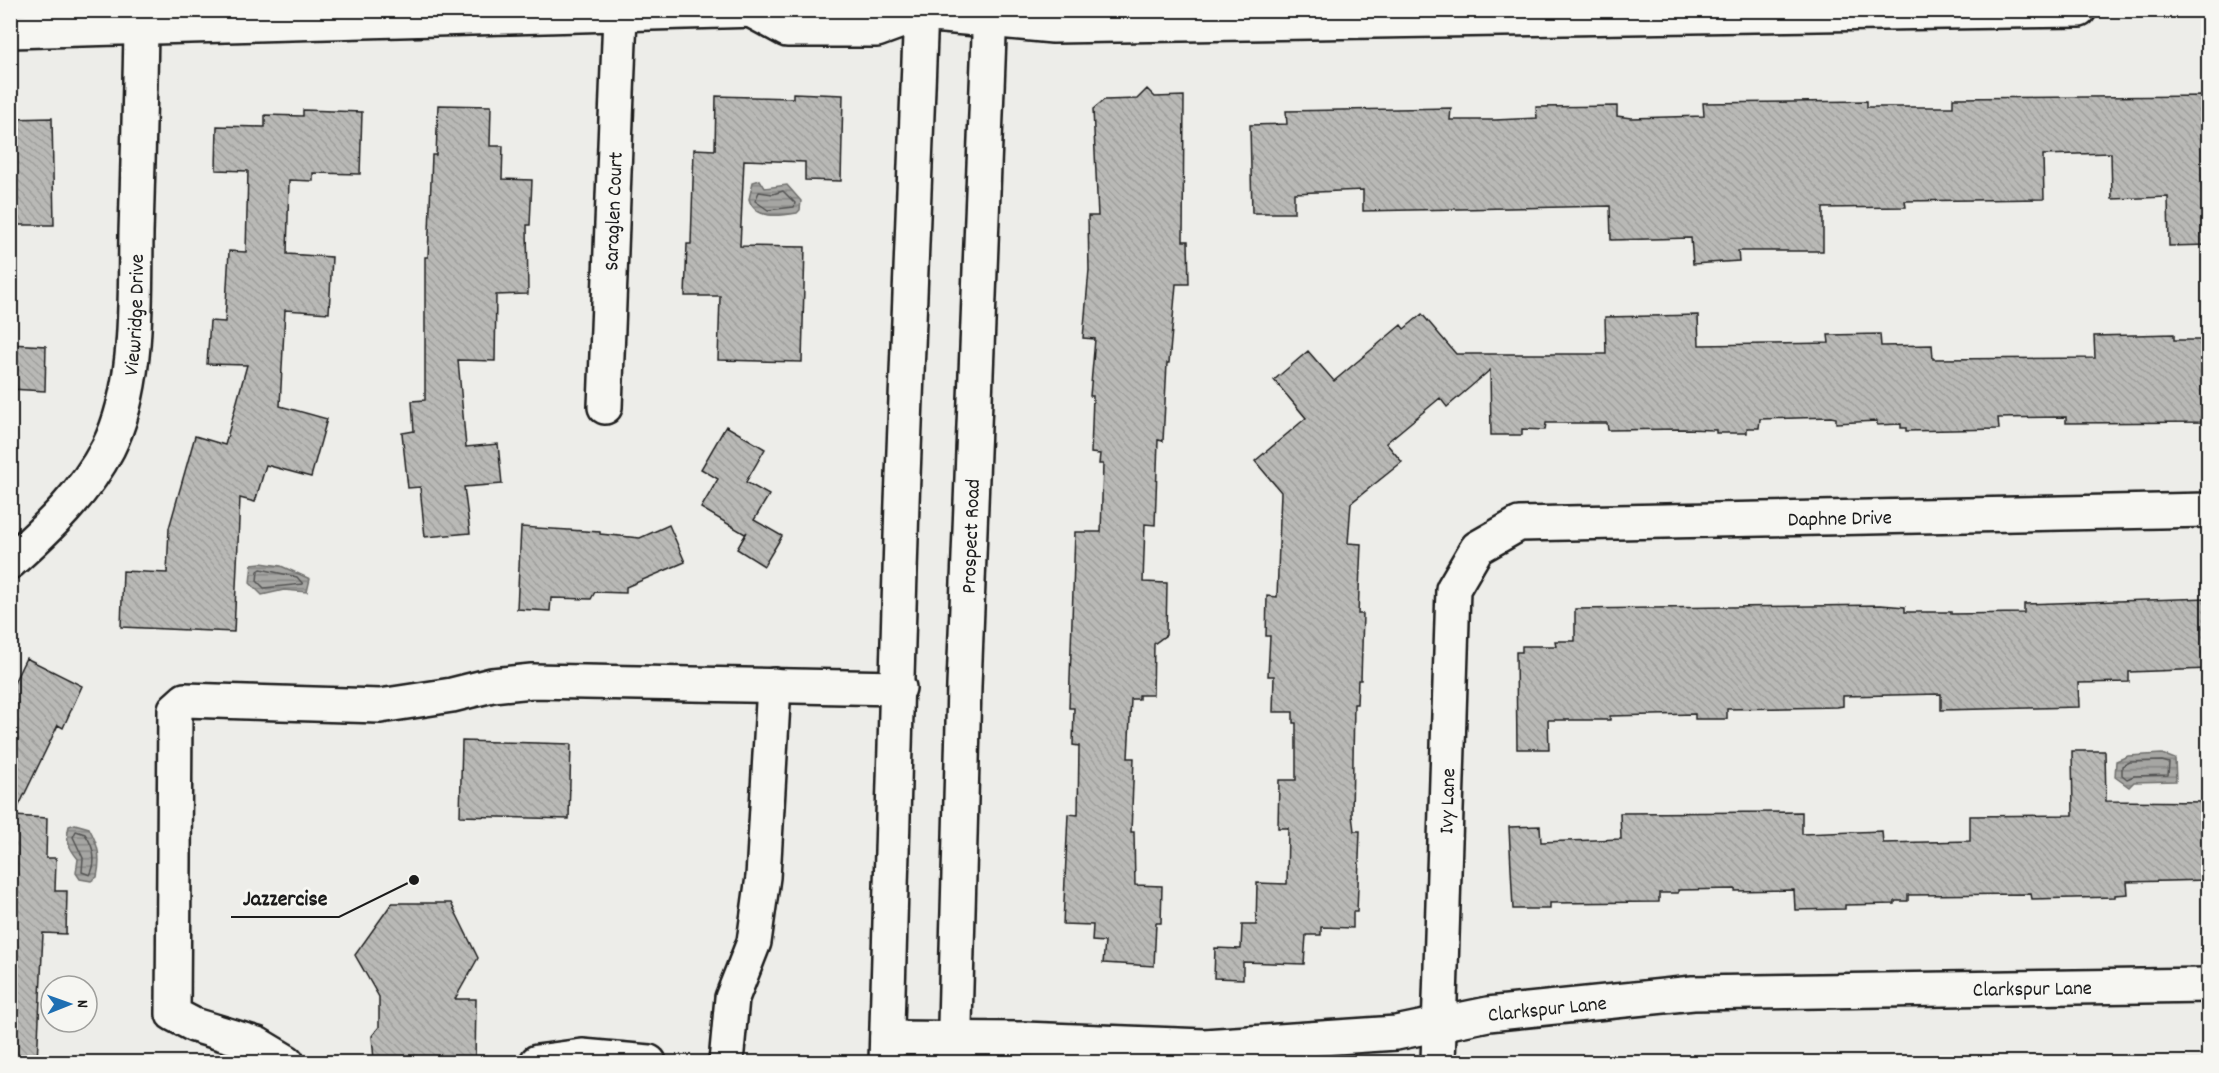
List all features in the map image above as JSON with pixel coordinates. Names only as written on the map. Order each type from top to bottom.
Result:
[{"type":"street","points":[[10,31],[756,11],[787,30],[877,30],[919,12],[990,15],[1053,26],[2079,10]]},
{"type":"street","points":[[886,1050],[919,12]]},
{"type":"street","name":"Saraglen Court","points":[[605,407],[620,15]]},
{"type":"street","name":"Prospect Road","points":[[955,1050],[964,663],[990,15]]},
{"type":"street","name":"Viewridge Drive","points":[[10,562],[51,525],[87,483],[109,446],[125,396],[134,325],[141,28]]},
{"type":"street","name":"Daphne Drive","points":[[1477,548],[1519,524],[2208,510]]},
{"type":"street","name":"Ivy Lane","points":[[1438,1062],[1452,589],[1477,548]]},
{"type":"street","points":[[287,1062],[257,1044],[194,1025],[173,1014],[175,709],[185,700],[380,706],[492,685],[532,681],[899,688]]},
{"type":"street","points":[[726,1062],[732,998],[754,942],[764,877],[774,685]]},
{"type":"street","name":"Clarkspur Lane","points":[[886,1050],[1204,1046],[1396,1033],[1488,1014],[1693,993],[2208,985]]},
{"type":"street","points":[[537,1062],[582,1056],[649,1062]]},
{"type":"water","points":[[760,180],[765,188],[787,185],[801,201],[800,210],[797,213],[769,215],[757,210],[749,199],[753,182]]},
{"type":"water","points":[[252,564],[281,566],[310,579],[307,592],[284,590],[262,595],[250,583]]},
{"type":"water","points":[[2162,754],[2175,759],[2176,781],[2134,782],[2129,787],[2115,777],[2116,761],[2128,756]]},
{"type":"water","points":[[75,824],[89,828],[97,846],[99,858],[97,877],[91,881],[80,879],[76,873],[78,859],[70,847],[67,836],[69,826]]},
{"type":"building","points":[[1147,89],[1155,97],[1184,96],[1183,241],[1188,241],[1189,284],[1176,284],[1169,363],[1167,363],[1163,441],[1158,440],[1155,525],[1145,524],[1143,582],[1167,583],[1166,635],[1154,644],[1153,695],[1139,695],[1139,699],[1131,699],[1128,758],[1134,758],[1131,832],[1134,832],[1135,885],[1162,886],[1161,923],[1156,923],[1154,966],[1103,963],[1105,942],[1092,941],[1093,925],[1063,924],[1068,814],[1078,815],[1079,746],[1073,745],[1074,708],[1069,708],[1075,532],[1101,532],[1103,464],[1099,464],[1100,454],[1091,453],[1093,396],[1090,396],[1095,339],[1083,338],[1089,270],[1088,216],[1098,216],[1093,109],[1104,100],[1137,99]]},
{"type":"building","points":[[793,93],[843,95],[841,181],[805,180],[805,162],[744,160],[740,246],[805,247],[802,362],[718,360],[720,296],[685,296],[687,244],[691,244],[694,149],[715,150],[716,96],[793,98]]},
{"type":"building","points":[[2208,96],[2208,245],[2169,246],[2168,197],[2112,199],[2111,153],[2043,155],[2044,199],[1905,201],[1906,207],[1823,208],[1823,251],[1738,251],[1739,261],[1693,264],[1691,238],[1611,240],[1610,206],[1363,211],[1363,190],[1294,193],[1294,213],[1252,213],[1250,125],[1287,124],[1286,111],[1451,108],[1450,120],[1495,120],[1537,118],[1536,107],[1617,106],[1617,116],[1631,118],[1704,116],[1703,103],[1867,101],[1867,107],[1953,107],[1953,98]]},
{"type":"building","points":[[438,105],[491,106],[490,146],[503,146],[502,179],[532,180],[530,225],[527,225],[528,294],[496,295],[495,361],[458,360],[466,447],[498,444],[502,484],[464,487],[470,533],[425,537],[420,487],[408,488],[402,433],[414,431],[412,401],[425,400],[425,257],[428,257],[432,155],[436,155]]},
{"type":"building","points":[[303,110],[362,112],[360,174],[313,173],[313,181],[289,180],[287,254],[332,257],[329,313],[285,310],[280,406],[327,419],[311,477],[266,465],[255,502],[240,498],[234,632],[121,627],[123,571],[167,573],[169,528],[195,436],[225,445],[247,365],[207,364],[210,321],[225,322],[229,251],[246,252],[248,171],[216,170],[217,126],[265,127],[265,115],[303,116]]},
{"type":"building","points":[[52,118],[54,225],[10,225],[10,119]]},
{"type":"building","points":[[1422,314],[1456,354],[1606,354],[1605,317],[1698,315],[1699,345],[1829,343],[1828,335],[1880,334],[1881,346],[1932,345],[1933,359],[2095,358],[2094,336],[2174,334],[2174,340],[2208,340],[2208,422],[2066,423],[2066,417],[1998,418],[1999,429],[1906,431],[1906,428],[1901,428],[1901,424],[1877,425],[1877,421],[1836,423],[1836,418],[1831,417],[1760,419],[1759,428],[1747,428],[1747,433],[1716,433],[1716,430],[1683,429],[1608,430],[1607,423],[1546,423],[1545,430],[1522,429],[1522,435],[1491,435],[1490,370],[1447,407],[1440,398],[1386,443],[1402,462],[1351,503],[1348,543],[1361,544],[1358,614],[1363,614],[1361,680],[1358,680],[1357,704],[1354,704],[1352,815],[1354,831],[1360,831],[1357,912],[1353,912],[1353,928],[1321,927],[1321,935],[1306,935],[1304,964],[1243,962],[1243,979],[1214,978],[1215,948],[1241,949],[1242,925],[1256,925],[1257,883],[1287,884],[1288,828],[1278,828],[1279,780],[1296,780],[1296,723],[1293,723],[1293,712],[1273,712],[1274,676],[1268,676],[1270,636],[1266,636],[1267,596],[1277,597],[1281,492],[1255,461],[1306,418],[1274,380],[1308,351],[1334,381],[1401,325],[1404,329]]},
{"type":"building","points":[[10,344],[46,346],[45,391],[10,389]]},
{"type":"building","points":[[726,426],[765,449],[746,482],[769,495],[754,520],[782,536],[764,566],[737,549],[747,532],[745,534],[701,508],[718,479],[701,469]]},
{"type":"building","points":[[669,525],[685,562],[626,587],[626,593],[595,592],[591,599],[551,598],[550,611],[517,609],[521,527],[600,532],[600,534],[640,538]]},
{"type":"building","points":[[2208,598],[2208,669],[2129,672],[2129,682],[2078,683],[2079,707],[1941,710],[1941,694],[1843,696],[1843,706],[1837,707],[1727,709],[1727,719],[1695,719],[1695,714],[1610,716],[1610,720],[1548,720],[1549,749],[1517,749],[1516,652],[1522,652],[1522,646],[1556,646],[1555,641],[1575,641],[1575,609],[1881,605],[1905,607],[1905,612],[2024,613],[2024,604]]},
{"type":"building","points":[[26,658],[82,686],[63,728],[58,725],[14,816],[47,818],[46,858],[56,858],[55,891],[67,891],[66,934],[43,933],[41,974],[39,974],[37,1062],[10,1062],[10,691]]},
{"type":"building","points":[[462,741],[571,744],[569,819],[460,816]]},
{"type":"building","points":[[2072,751],[2105,751],[2106,801],[2208,802],[2208,880],[2127,882],[2128,894],[2115,895],[2115,897],[2032,899],[2031,894],[1908,895],[1908,901],[1895,901],[1895,904],[1845,905],[1845,909],[1795,910],[1794,890],[1735,891],[1735,889],[1678,890],[1678,893],[1659,893],[1659,902],[1550,903],[1550,909],[1513,909],[1509,827],[1540,826],[1541,842],[1621,839],[1620,813],[1802,812],[1802,834],[1882,831],[1883,843],[1970,841],[1970,816],[2073,815]]},
{"type":"building","points":[[392,903],[451,903],[478,958],[455,999],[476,999],[475,1062],[374,1060],[372,1036],[379,1027],[379,997],[355,955]]},
{"type":"place","name":"Jazzercise","points":[[414,880]]}]
